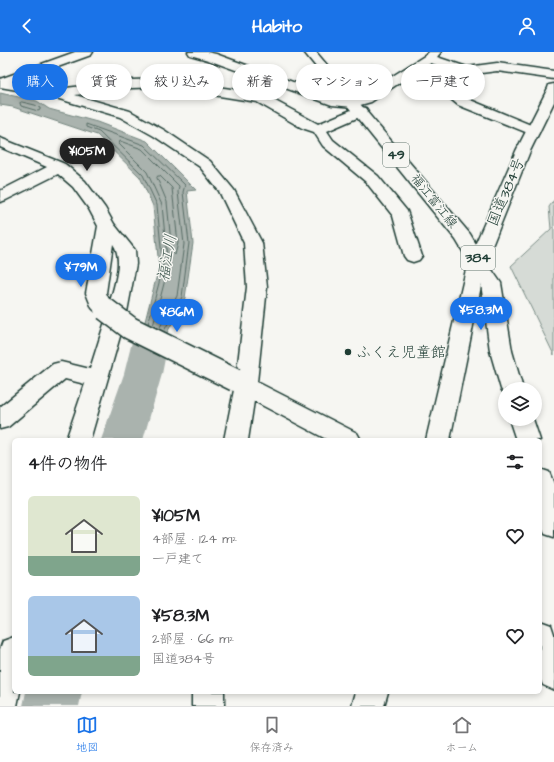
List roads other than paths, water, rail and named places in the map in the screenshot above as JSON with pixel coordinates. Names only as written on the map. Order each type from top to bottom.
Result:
[{"type":"main road","points":[[2,83],[20,75],[87,52]]},
{"type":"main road","points":[[194,52],[212,57],[332,101],[357,107]]},
{"type":"main road","name":"福江富江線","points":[[310,52],[464,238],[491,283],[500,351],[510,382]]},
{"type":"main road","points":[[420,64],[433,55],[466,71],[497,68],[554,75]]},
{"type":"main road","points":[[319,129],[357,107],[366,99],[401,77]]},
{"type":"main road","points":[[2,83],[12,85]]},
{"type":"main road","points":[[68,92],[132,84],[170,84],[231,93],[261,100],[307,125],[319,129],[328,143],[372,179],[401,215],[412,256]]},
{"type":"main road","name":"国道384号","points":[[438,438],[477,261],[523,151],[554,88]]},
{"type":"main road","points":[[68,97],[125,114],[159,133],[205,164],[226,190],[253,243],[257,286],[240,383],[236,438]]},
{"type":"main road","points":[[461,100],[484,112],[533,131]]},
{"type":"main road","points":[[0,142],[60,167],[79,184],[126,251],[126,275],[98,380],[79,438]]},
{"type":"main road","points":[[0,197],[60,167]]},
{"type":"main road","points":[[107,226],[96,293],[98,303],[130,328],[345,438]]},
{"type":"main road","points":[[0,420],[61,370],[98,380]]},
{"type":"main road","points":[[523,426],[527,438]]},
{"type":"main road","points":[[542,486],[554,525]]},
{"type":"main road","points":[[542,641],[554,674]]},
{"type":"main road","points":[[0,706],[12,660]]},
{"type":"main road","points":[[208,694],[208,706]]},
{"type":"main road","points":[[368,706],[371,694]]},
{"type":"water","points":[[0,93],[12,96],[12,100],[37,101],[49,109],[97,122],[147,141],[196,190],[187,191],[193,243],[185,298],[117,430],[159,267],[153,206],[140,177],[97,135],[13,107],[0,105]]},
{"type":"waterway","name":"福江川","points":[[123,438],[143,374],[151,338]]},
{"type":"waterway","name":"福江川","points":[[51,706],[54,694]]},
{"type":"place","name":"ふくえ児童館","points":[[348,352]]}]
